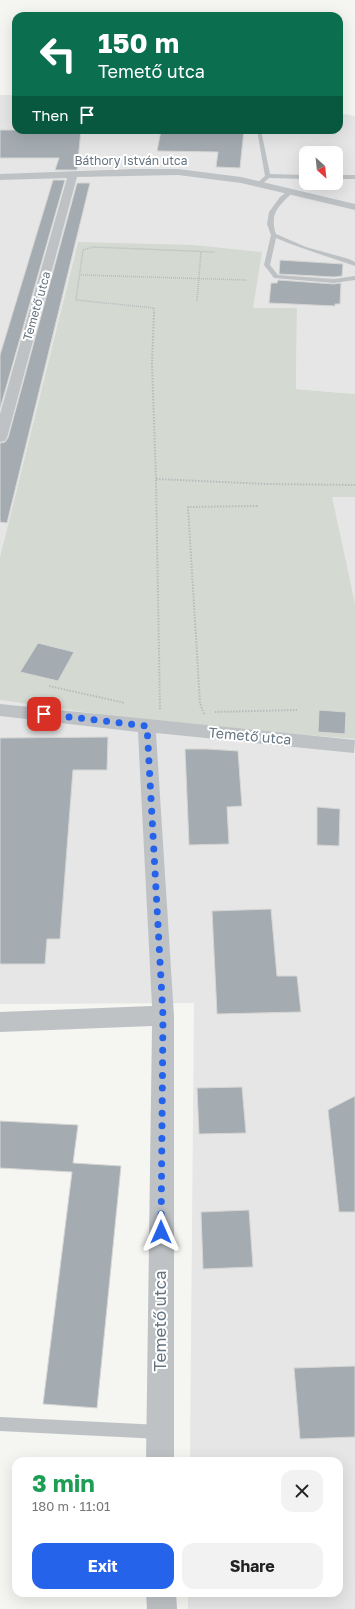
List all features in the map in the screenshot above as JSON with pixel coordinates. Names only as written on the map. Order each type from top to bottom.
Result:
[{"type":"street","name":"Báthory István utca","points":[[0,177],[178,172],[241,180],[355,207]]},
{"type":"street","name":"Temető utca","points":[[0,438],[73,174]]},
{"type":"street","name":"Temető utca","points":[[0,710],[153,719],[354,746]]},
{"type":"street","name":"Temető utca","points":[[153,719],[163,1016],[160,1457]]},
{"type":"street","points":[[0,1022],[163,1016]]},
{"type":"street","points":[[161,1597],[162,1609]]},
{"type":"lane","points":[[260,134],[268,176]]},
{"type":"lane","points":[[259,184],[268,176],[299,176]]},
{"type":"lane","points":[[343,177],[355,177]]},
{"type":"lane","points":[[290,192],[282,198],[272,212],[270,224],[274,235],[267,265],[276,277],[334,281],[355,278]]},
{"type":"lane","points":[[274,235],[304,248],[347,260],[355,264]]},
{"type":"lane","points":[[0,1424],[160,1432]]},
{"type":"path","points":[[153,719],[156,479],[152,363],[154,308],[76,300],[81,275],[83,250],[93,247],[215,252]]},
{"type":"path","points":[[197,302],[201,252]]},
{"type":"path","points":[[81,275],[246,280]]},
{"type":"path","points":[[156,479],[267,484],[355,485]]},
{"type":"path","points":[[205,716],[200,703],[188,507],[260,506]]},
{"type":"shaded area","points":[[0,95],[12,95],[12,134],[343,134],[343,114],[355,116],[355,394],[296,389],[297,308],[253,308],[78,242],[0,557]]},
{"type":"shaded area","points":[[78,242],[194,245],[262,252],[253,308],[297,308],[296,389],[355,394],[355,497],[332,497],[355,603],[355,739],[166,724],[0,700],[0,557]]},
{"type":"shaded area","points":[[331,496],[355,497],[355,603]]},
{"type":"shaded area","points":[[0,700],[166,724],[355,739],[355,1609],[188,1609],[188,1597],[343,1597],[343,1457],[190,1457],[194,1003],[0,1004]]},
{"type":"building","points":[[0,130],[12,130],[12,134],[81,134],[77,170],[55,170],[59,158],[0,158]]},
{"type":"building","points":[[160,134],[244,134],[240,168],[216,167],[218,152],[157,151]]},
{"type":"building","points":[[53,180],[65,180],[0,409],[0,355]]},
{"type":"building","points":[[77,183],[90,183],[7,523],[0,522],[0,443],[5,442],[8,438]]},
{"type":"building","points":[[280,260],[343,264],[342,276],[334,277],[279,274]]},
{"type":"building","points":[[278,280],[334,284],[341,283],[340,304],[335,304],[335,306],[269,303],[271,283],[277,283]]},
{"type":"building","points":[[38,643],[74,652],[58,681],[20,672]]},
{"type":"building","points":[[319,710],[346,712],[345,734],[318,732]]},
{"type":"building","points":[[108,737],[107,770],[73,770],[60,939],[47,939],[45,964],[0,964],[0,738]]},
{"type":"building","points":[[185,749],[238,751],[242,806],[227,807],[229,844],[189,845]]},
{"type":"building","points":[[317,807],[340,809],[339,846],[317,845]]},
{"type":"building","points":[[271,909],[277,976],[297,976],[301,1012],[217,1014],[212,911]]},
{"type":"building","points":[[242,1087],[246,1133],[199,1134],[197,1088]]},
{"type":"building","points":[[355,1096],[355,1212],[339,1212],[328,1110]]},
{"type":"building","points":[[0,1121],[78,1125],[73,1163],[121,1166],[97,1408],[43,1404],[72,1172],[0,1168]]},
{"type":"building","points":[[249,1210],[253,1267],[203,1269],[201,1212]]},
{"type":"building","points":[[355,1366],[355,1437],[300,1439],[294,1368]]},
{"type":"route","points":[[44,714],[147,726],[163,1016],[161,1232]]}]
